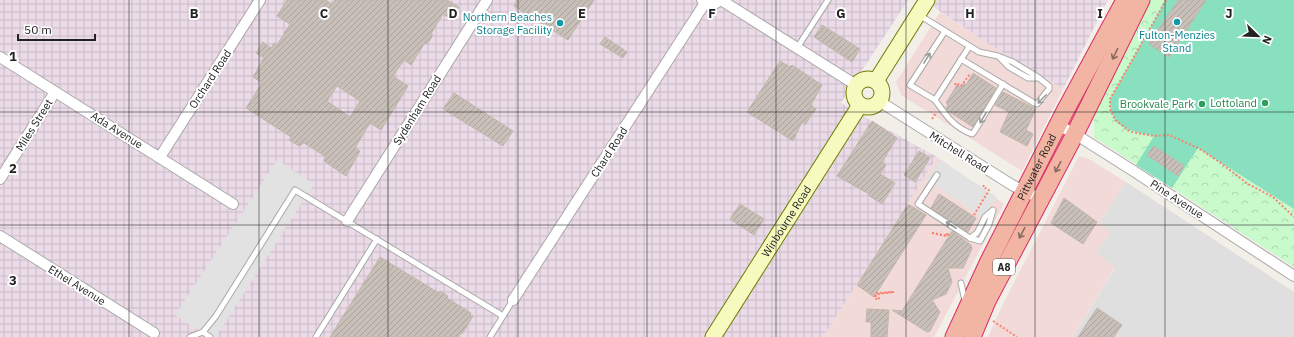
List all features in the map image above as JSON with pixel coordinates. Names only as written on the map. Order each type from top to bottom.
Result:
[{"type":"highway","name":"Pittwater Road","points":[[972,337],[974,312],[989,261],[1058,125],[1125,0]]},
{"type":"highway","name":"Pittwater Road","points":[[954,337],[974,312],[987,301],[1075,134],[1141,0]]},
{"type":"main road","points":[[876,80],[927,0]]},
{"type":"main road","points":[[862,79],[876,80],[882,88],[882,97],[876,105],[870,107],[860,105],[854,98],[854,89],[856,85],[862,79]]},
{"type":"main road","name":"Winbourne Road","points":[[713,337],[860,105]]},
{"type":"street","name":"Orchard Road","points":[[160,157],[260,0]]},
{"type":"street","name":"Sydenham Road","points":[[347,221],[487,0]]},
{"type":"street","points":[[703,1],[713,4],[721,0],[856,85]]},
{"type":"street","name":"Chard Road","points":[[513,300],[703,1]]},
{"type":"street","name":"Ada Avenue","points":[[0,57],[233,204]]},
{"type":"street","name":"Miles Street","points":[[0,179],[55,92]]},
{"type":"street","name":"Mitchell Road","points":[[879,102],[1006,181],[1041,199]]},
{"type":"street","name":"Pine Avenue","points":[[1058,125],[1075,134],[1294,276]]},
{"type":"street","name":"Ethel Avenue","points":[[0,236],[157,335]]},
{"type":"lane","points":[[797,48],[828,0]]},
{"type":"lane","points":[[918,14],[978,52],[998,56],[1013,62],[1039,78],[1050,89],[1038,104],[1034,103],[960,59]]},
{"type":"lane","points":[[944,31],[910,85],[935,100],[949,120],[966,132],[972,134],[1003,84]]},
{"type":"lane","points":[[935,100],[969,47]]},
{"type":"lane","points":[[937,175],[918,204],[970,238],[980,241],[989,224],[993,210]]},
{"type":"lane","points":[[190,337],[203,332],[216,316],[295,190],[503,316]]},
{"type":"lane","points":[[316,337],[378,239]]},
{"type":"lane","points":[[961,283],[974,312]]},
{"type":"lane","points":[[490,337],[513,300]]},
{"type":"lane","points":[[203,332],[210,337]]},
{"type":"path","points":[[1166,0],[1110,99],[1110,109],[1115,120],[1130,132],[1154,136],[1169,135],[1198,148],[1248,184],[1273,197],[1294,217]]},
{"type":"path","points":[[952,89],[956,83],[961,86],[976,68]]},
{"type":"path","points":[[932,119],[941,107]]},
{"type":"path","points":[[974,215],[989,190],[984,187],[985,184]]},
{"type":"path","points":[[932,233],[947,236],[949,233]]},
{"type":"path","points":[[888,292],[877,294],[876,296],[879,298],[878,300],[874,297],[877,293],[888,292],[894,292]]},
{"type":"path","points":[[974,312],[1017,337]]},
{"type":"shaded area","points":[[0,0],[908,0],[841,103],[937,157],[823,337],[0,337]]},
{"type":"shaded area","points":[[923,0],[1108,0],[1063,89],[984,41]]},
{"type":"shaded area","points":[[940,12],[984,41],[1063,89],[1022,171],[901,95],[896,82]]},
{"type":"shaded area","points":[[1079,156],[1089,159],[1126,182],[1099,223],[1111,232],[1096,253],[1115,267],[1073,337],[988,337],[1001,308]]},
{"type":"shaded area","points":[[937,157],[1004,204],[934,337],[823,337]]},
{"type":"shaded area","points":[[277,160],[314,184],[216,337],[208,337],[175,315]]},
{"type":"shaded area","points":[[940,160],[997,197],[983,218],[927,180]]},
{"type":"shaded area","points":[[1126,182],[1294,292],[1294,337],[1073,337],[1115,268],[1096,253],[1099,223]]},
{"type":"green space","name":"Brookvale Park","points":[[1150,0],[1294,0],[1294,267],[1094,137],[1094,115]]},
{"type":"green space","name":"Brookvale Park","points":[[1166,0],[1294,0],[1294,209],[1198,148],[1172,188],[1136,165],[1154,136],[1130,130],[1118,122],[1111,109],[1110,99]]},
{"type":"building","points":[[287,0],[326,0],[332,4],[335,0],[447,0],[459,7],[451,19],[443,14],[431,34],[433,35],[428,43],[424,44],[411,65],[404,60],[393,76],[408,86],[381,130],[370,123],[355,148],[360,151],[346,176],[324,161],[326,157],[304,143],[299,146],[289,140],[291,137],[246,108],[262,83],[253,77],[264,58],[256,53],[263,42],[271,48],[274,43],[277,45],[290,24],[277,16]],"holes":[[[337,86],[360,101],[350,117],[327,101]]]},
{"type":"building","name":"Northern Beaches Storage Facility","points":[[517,0],[594,0],[568,40],[514,6]]},
{"type":"building","name":"Fulton-Menzies Stand","points":[[1178,0],[1206,0],[1169,57],[1149,44]]},
{"type":"building","points":[[822,25],[860,49],[852,62],[814,37]]},
{"type":"building","points":[[605,37],[627,52],[623,58],[600,44]]},
{"type":"building","points":[[780,61],[790,67],[792,65],[822,85],[811,105],[816,109],[805,125],[802,122],[793,141],[747,112]]},
{"type":"building","points":[[973,73],[996,88],[973,127],[948,111],[946,108],[948,105],[946,103],[957,85],[961,87],[964,83],[966,85]]},
{"type":"building","points":[[1003,92],[1036,109],[1026,130],[1033,134],[1027,146],[1000,132],[1009,112],[995,105]]},
{"type":"building","points":[[454,93],[513,131],[503,146],[443,109]]},
{"type":"building","points":[[872,121],[897,138],[882,162],[886,165],[880,174],[895,183],[882,204],[868,195],[869,194],[837,176]]},
{"type":"building","points":[[1154,146],[1184,166],[1178,176],[1147,155]]},
{"type":"building","points":[[919,151],[930,158],[915,182],[904,175]]},
{"type":"building","points":[[939,194],[976,218],[968,232],[931,208]]},
{"type":"building","points":[[1064,198],[1097,222],[1083,244],[1051,223]]},
{"type":"building","points":[[740,204],[764,219],[754,235],[730,219]]},
{"type":"building","points":[[908,204],[926,215],[874,297],[857,285]]},
{"type":"building","points":[[952,231],[971,245],[972,249],[963,268],[948,268],[952,282],[946,294],[932,300],[940,312],[930,331],[927,332],[892,310],[902,311]]},
{"type":"building","points":[[380,257],[439,293],[440,291],[448,296],[447,298],[471,313],[470,315],[473,316],[462,334],[461,333],[458,337],[330,337]]},
{"type":"building","points":[[1097,308],[1122,325],[1114,337],[1078,337]]},
{"type":"building","points":[[867,309],[889,310],[887,337],[871,337],[871,322],[866,322]]},
{"type":"place","name":"Fulton-Menzies Stand","points":[[1177,22]]},
{"type":"place","name":"Northern Beaches Storage Facility","points":[[560,23]]},
{"type":"place","name":"Lottoland","points":[[1265,103]]},
{"type":"place","name":"Brookvale Park","points":[[1202,104]]}]
